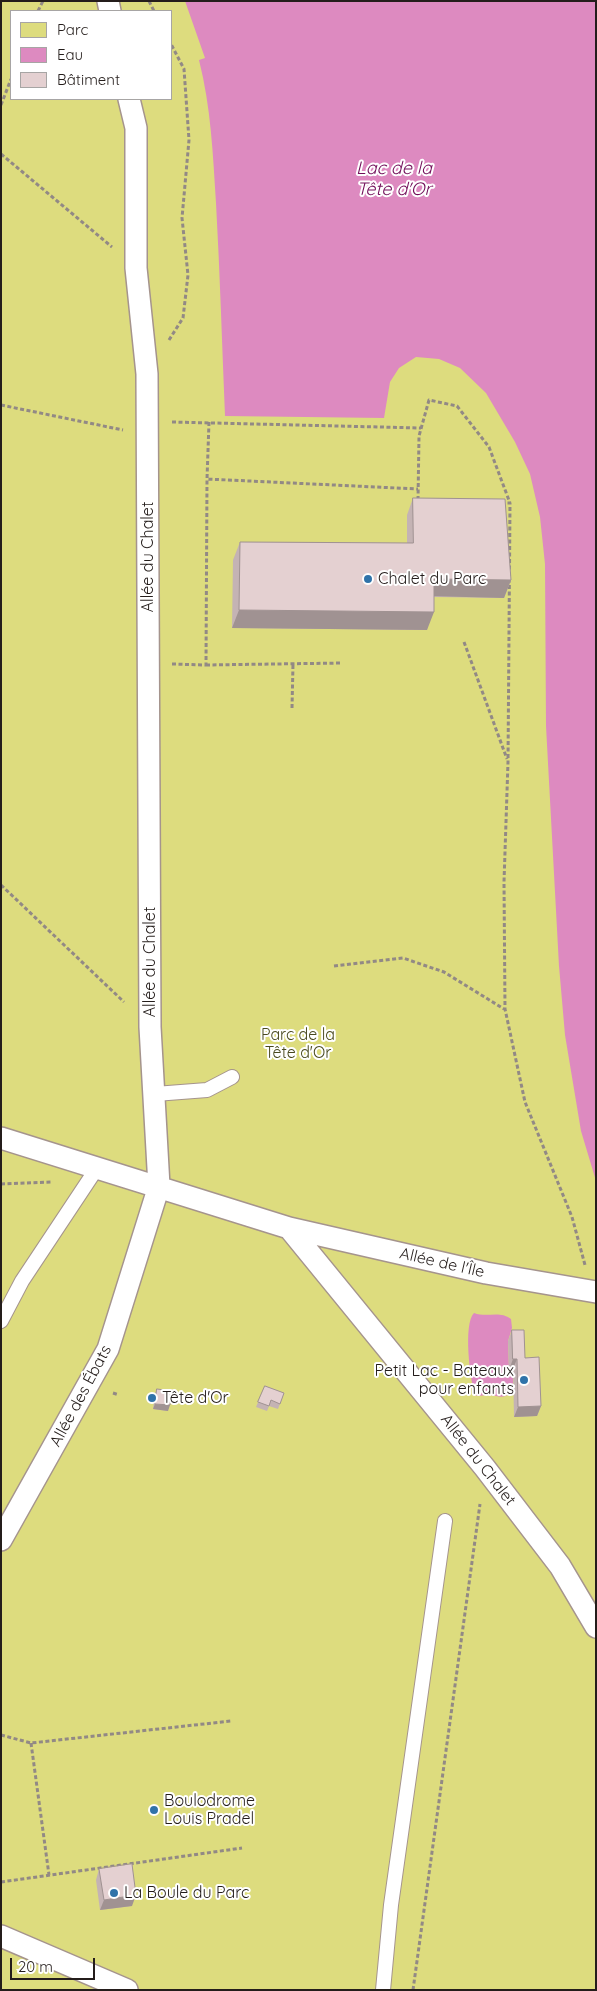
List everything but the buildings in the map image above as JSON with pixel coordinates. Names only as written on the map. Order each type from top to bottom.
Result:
[{"type":"street","name":"Allée du Chalet","points":[[130,100],[136,128],[136,268],[147,374],[150,1027],[159,1186]]},
{"type":"street","points":[[1,1138],[289,1228]]},
{"type":"street","name":"Allée des Ébats","points":[[1,1540],[108,1349],[159,1186]]},
{"type":"street","name":"Allée du Chalet","points":[[289,1228],[485,1468],[560,1566],[596,1627]]},
{"type":"street","name":"Allée de l'Île","points":[[289,1228],[486,1273],[594,1291]]},
{"type":"street","points":[[1,1936],[127,1990]]},
{"type":"lane","points":[[155,1094],[207,1090],[232,1078]]},
{"type":"lane","points":[[1,1321],[22,1281],[97,1168]]},
{"type":"lane","points":[[382,1990],[391,1905],[445,1521]]},
{"type":"path","points":[[147,374],[184,318],[188,275],[182,218],[189,140],[184,69],[172,46]]},
{"type":"path","points":[[1,105],[10,82]]},
{"type":"path","points":[[1,154],[136,268]]},
{"type":"path","points":[[428,501],[418,501],[418,489],[421,428],[429,400],[457,406],[489,447],[510,503],[508,762],[504,882],[505,1009],[524,1102],[572,1217],[594,1291]]},
{"type":"path","points":[[1,405],[148,436]]},
{"type":"path","points":[[165,422],[421,428]]},
{"type":"path","points":[[206,665],[209,422]]},
{"type":"path","points":[[207,479],[418,489]]},
{"type":"path","points":[[492,503],[510,503]]},
{"type":"path","points":[[464,642],[508,762]]},
{"type":"path","points":[[190,664],[342,663]]},
{"type":"path","points":[[292,708],[293,664]]},
{"type":"path","points":[[1,885],[150,1027]]},
{"type":"path","points":[[334,966],[403,958],[444,972],[505,1009]]},
{"type":"path","points":[[413,1990],[485,1468]]},
{"type":"path","points":[[1,1735],[31,1743],[231,1721]]},
{"type":"path","points":[[31,1743],[49,1875]]},
{"type":"path","points":[[1,1882],[242,1848]]},
{"type":"green space","name":"Parc de la Tête d'Or","points":[[1,1],[596,1],[596,1990],[1,1990]]},
{"type":"water","name":"Lac de la Tête d'Or","points":[[185,1],[596,1],[596,1181],[581,1131],[565,1035],[559,966],[546,726],[545,564],[540,517],[530,474],[515,442],[486,393],[460,368],[439,359],[416,357],[399,368],[390,382],[384,418],[225,416],[216,203],[209,113],[199,60],[205,58]]},
{"type":"water","points":[[474,1313],[484,1315],[498,1314],[511,1319],[512,1328],[508,1341],[509,1369],[513,1369],[513,1390],[507,1395],[501,1397],[475,1395],[471,1377],[468,1340],[471,1319]]},
{"type":"place","name":"Chalet du Parc","points":[[368,579]]},
{"type":"place","name":"Petit Lac - Bateaux pour enfants","points":[[524,1380]]},
{"type":"place","name":"Tête d'Or","points":[[152,1398]]},
{"type":"place","name":"Boulodrome Louis Pradel","points":[[154,1810]]},
{"type":"place","name":"La Boule du Parc","points":[[114,1893]]}]
